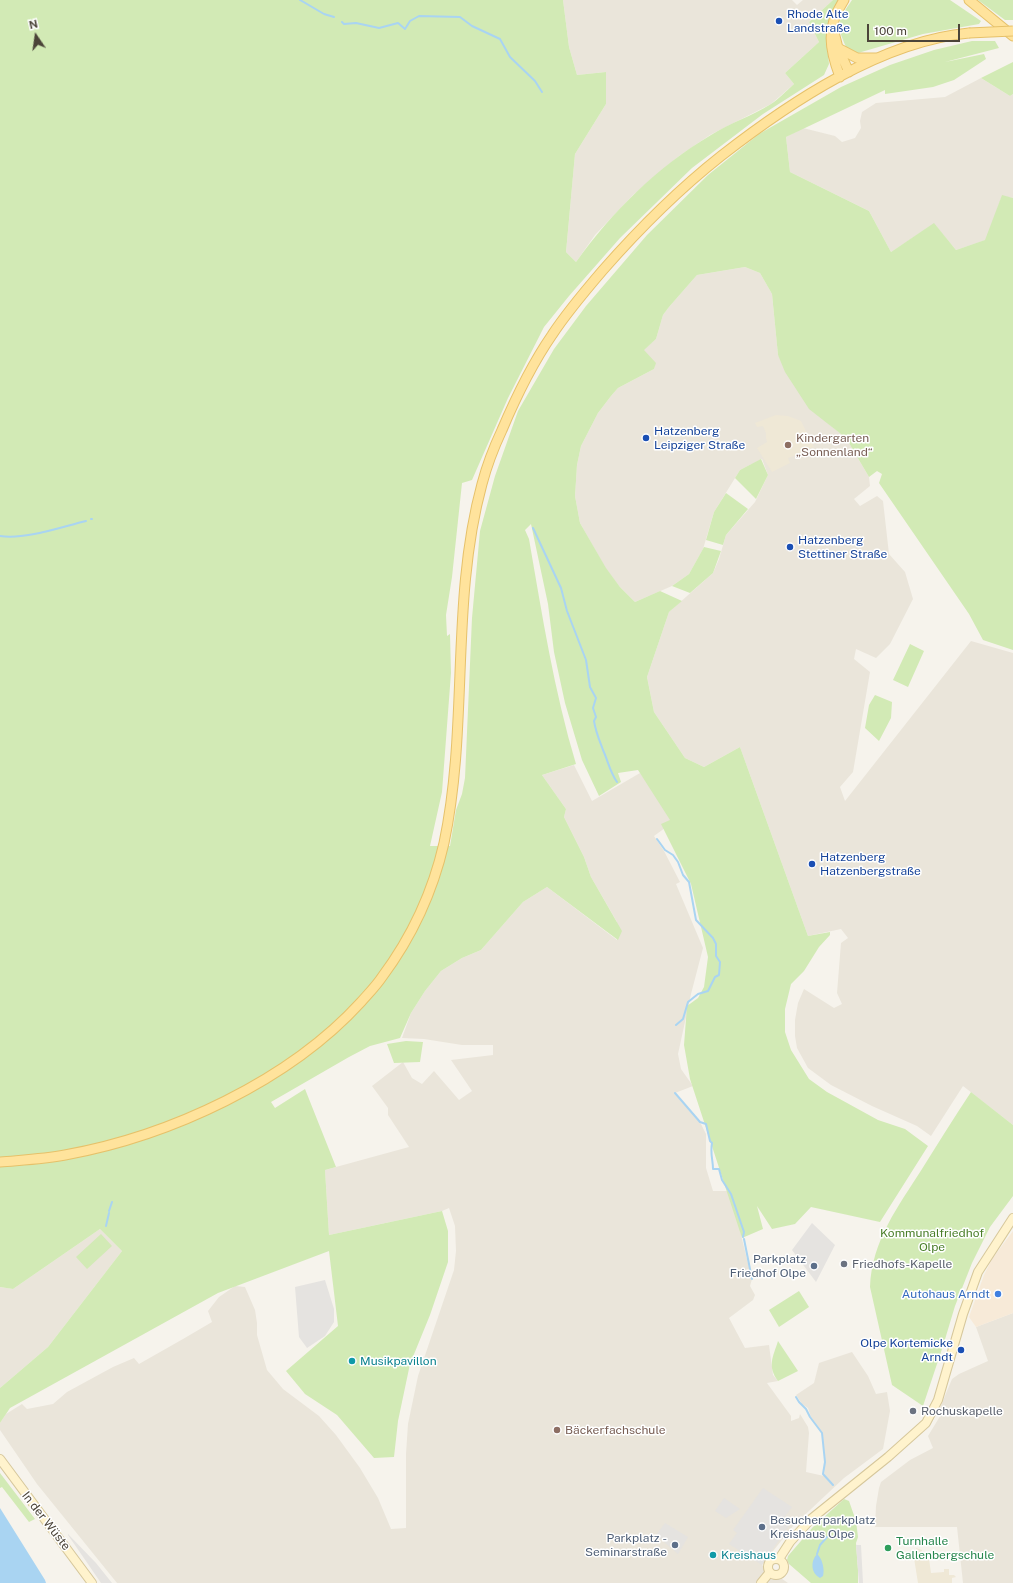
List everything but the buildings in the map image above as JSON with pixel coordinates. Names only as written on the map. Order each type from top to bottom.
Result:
[{"type":"main road","points":[[840,77],[831,43],[832,26],[844,0]]},
{"type":"main road","points":[[969,0],[1013,36]]},
{"type":"main road","points":[[832,26],[838,48],[849,72]]},
{"type":"main road","points":[[0,1162],[64,1155],[96,1148],[156,1130],[208,1109],[275,1072],[325,1038],[382,979],[424,906],[438,867],[444,841],[455,766],[468,557],[482,481],[510,412],[552,334],[587,288],[652,217],[704,170],[744,138],[778,114],[849,72],[879,58],[928,41],[969,33],[1013,31]]},
{"type":"main road","points":[[838,48],[858,58],[879,58]]},
{"type":"street","points":[[779,1559],[790,1542],[811,1519],[888,1457],[926,1423],[938,1400],[963,1314],[976,1278],[997,1241],[1013,1218]]},
{"type":"street","name":"In der Wüste","points":[[0,1459],[92,1583]]},
{"type":"street","points":[[774,1558],[779,1559],[784,1564],[783,1572],[775,1575],[770,1572],[768,1566],[770,1561],[774,1558]]},
{"type":"street","points":[[760,1583],[770,1572]]},
{"type":"shaded area","points":[[563,0],[792,0],[797,5],[803,0],[833,0],[809,22],[819,42],[785,73],[794,84],[771,104],[710,135],[679,156],[633,195],[595,235],[576,262],[566,252],[575,154],[606,104],[606,72],[577,75],[569,47]]},
{"type":"shaded area","points":[[981,78],[1010,96],[1013,94],[1013,198],[1002,196],[986,240],[956,250],[934,224],[891,252],[869,211],[790,172],[786,137],[803,128],[835,136],[842,142],[855,138],[861,128],[860,121],[862,112],[876,103],[945,97]]},
{"type":"shaded area","points":[[745,267],[760,273],[772,294],[778,355],[830,425],[846,438],[869,477],[870,486],[854,499],[860,506],[877,496],[883,501],[889,554],[905,572],[913,599],[890,644],[876,658],[856,649],[854,659],[870,672],[853,772],[840,787],[845,801],[971,641],[1013,653],[1013,1125],[963,1086],[931,1136],[917,1126],[872,1106],[831,1085],[808,1068],[797,1048],[795,1036],[795,1020],[798,1003],[804,989],[834,1008],[842,1004],[837,993],[841,943],[848,938],[841,929],[808,936],[740,747],[704,767],[685,758],[654,712],[647,677],[669,612],[713,573],[726,535],[755,502],[768,475],[762,459],[740,470],[714,512],[703,549],[689,574],[672,586],[635,602],[620,587],[606,569],[580,523],[575,496],[577,465],[581,446],[598,413],[618,388],[654,369],[655,363],[643,350],[656,339],[663,315],[697,275]]},
{"type":"shaded area","name":"Kindergarten „Sonnenland“","points":[[776,415],[788,416],[801,421],[814,447],[808,449],[809,451],[788,458],[790,463],[772,472],[757,448],[767,442],[766,433],[763,426],[757,427],[755,423]]},
{"type":"shaded area","points":[[574,765],[592,801],[640,773],[675,817],[669,825],[654,836],[664,851],[680,882],[676,884],[703,948],[678,1054],[681,1069],[693,1086],[675,1093],[699,1120],[706,1134],[706,1168],[713,1191],[732,1191],[752,1279],[750,1286],[755,1295],[753,1300],[729,1318],[745,1348],[769,1345],[773,1375],[778,1381],[767,1383],[791,1416],[791,1421],[799,1418],[800,1414],[808,1427],[809,1433],[806,1472],[824,1476],[825,1462],[822,1433],[811,1417],[808,1408],[802,1404],[796,1395],[814,1383],[819,1363],[852,1352],[868,1376],[876,1394],[887,1392],[890,1411],[883,1449],[844,1478],[793,1526],[762,1565],[788,1583],[117,1583],[37,1484],[0,1430],[0,1423],[6,1414],[22,1404],[27,1409],[53,1404],[67,1392],[113,1367],[134,1358],[139,1364],[183,1339],[212,1322],[208,1311],[219,1297],[235,1286],[245,1287],[255,1310],[257,1335],[267,1370],[283,1389],[319,1416],[336,1435],[360,1468],[378,1498],[391,1529],[406,1528],[406,1454],[408,1424],[418,1376],[454,1270],[456,1251],[455,1226],[449,1208],[442,1211],[329,1235],[325,1170],[409,1147],[388,1115],[388,1108],[372,1086],[403,1062],[412,1078],[422,1084],[434,1071],[459,1100],[472,1091],[451,1060],[493,1055],[493,1045],[462,1045],[424,1039],[402,1038],[411,1013],[425,991],[441,971],[462,958],[481,950],[523,902],[547,887],[617,940],[617,922],[591,877],[584,857],[564,817],[566,809],[542,775]]},
{"type":"shaded area","name":"Parkplatz Friedhof Olpe","points":[[812,1223],[835,1245],[816,1282],[792,1250]]},
{"type":"shaded area","points":[[100,1229],[122,1251],[48,1347],[0,1388],[0,1287],[13,1289]]},
{"type":"shaded area","points":[[1013,1231],[1013,1313],[976,1327],[969,1317],[984,1275],[992,1259]]},
{"type":"shaded area","points":[[325,1280],[334,1309],[334,1322],[325,1336],[307,1348],[299,1337],[295,1287]]},
{"type":"shaded area","points":[[1013,1313],[1013,1583],[963,1583],[957,1527],[875,1527],[879,1488],[881,1482],[910,1460],[933,1448],[928,1436],[942,1413],[940,1408],[952,1379],[959,1374],[988,1361],[976,1327]]},
{"type":"shaded area","name":"Besucherparkplatz Kreishaus Olpe","points":[[763,1488],[792,1507],[783,1519],[790,1524],[762,1565],[729,1544],[737,1533],[733,1530]]},
{"type":"shaded area","points":[[724,1498],[740,1509],[726,1518],[715,1511]]},
{"type":"shaded area","name":"Parkplatz - Seminarstraße","points":[[665,1523],[688,1537],[678,1554],[656,1535]]},
{"type":"shaded area","points":[[68,1534],[96,1563],[112,1583],[101,1583]]},
{"type":"shaded area","points":[[856,1545],[861,1545],[863,1583],[859,1583]]},
{"type":"shaded area","points":[[916,1548],[922,1550],[921,1559],[924,1561],[929,1559],[931,1573],[944,1572],[944,1569],[949,1569],[949,1575],[954,1575],[956,1577],[952,1578],[952,1583],[918,1583],[914,1558],[918,1557]]},
{"type":"green space","points":[[0,0],[563,0],[569,47],[577,75],[606,72],[606,104],[575,154],[566,252],[576,262],[620,208],[672,161],[711,135],[771,104],[794,84],[785,73],[819,42],[809,22],[833,0],[840,0],[830,19],[826,35],[829,64],[824,75],[763,114],[692,168],[620,238],[544,327],[508,398],[472,480],[462,483],[452,577],[446,615],[447,636],[450,634],[451,673],[442,792],[430,846],[450,846],[456,810],[462,794],[465,778],[472,618],[480,531],[495,476],[518,411],[554,349],[586,306],[647,235],[708,175],[759,134],[841,87],[890,65],[934,50],[972,41],[995,41],[999,48],[945,62],[984,54],[986,59],[954,80],[933,87],[885,94],[885,90],[786,137],[790,172],[869,211],[891,252],[934,223],[956,250],[985,240],[1002,195],[1013,198],[1013,650],[983,640],[969,614],[879,483],[882,474],[877,471],[869,477],[846,438],[809,409],[785,372],[778,355],[772,294],[760,273],[745,267],[697,275],[663,315],[656,339],[644,350],[656,363],[654,369],[618,388],[611,396],[598,413],[581,446],[577,465],[575,496],[580,523],[606,568],[620,587],[635,602],[660,591],[682,601],[669,612],[647,677],[654,712],[685,758],[704,767],[740,747],[808,936],[830,932],[830,935],[819,947],[804,971],[791,984],[785,1009],[785,1032],[791,1050],[809,1079],[827,1092],[878,1120],[905,1129],[928,1146],[880,1222],[811,1207],[795,1224],[772,1229],[757,1206],[763,1229],[742,1238],[690,1079],[684,1045],[687,1006],[698,998],[704,987],[708,957],[691,884],[661,824],[670,820],[638,770],[618,773],[621,782],[599,796],[582,760],[565,703],[554,652],[548,604],[531,524],[525,530],[529,539],[561,709],[576,764],[542,775],[566,809],[564,817],[584,857],[591,877],[622,931],[618,940],[547,887],[523,902],[481,950],[462,958],[441,971],[425,991],[411,1013],[400,1038],[370,1046],[271,1102],[275,1108],[305,1089],[336,1167],[325,1170],[329,1235],[442,1211],[448,1231],[448,1262],[430,1315],[410,1364],[398,1421],[394,1457],[374,1458],[337,1415],[305,1394],[286,1371],[338,1326],[329,1251],[218,1293],[10,1408],[0,1423],[0,1388],[48,1347],[122,1251],[100,1229],[13,1289],[0,1287]]},
{"type":"green space","points":[[852,0],[950,0],[981,21],[979,24],[923,34],[858,53],[846,47],[840,27],[843,13]]},
{"type":"green space","points":[[978,0],[1013,0],[1013,20],[1005,20]]},
{"type":"green space","points":[[1013,62],[1013,94],[1010,96],[981,78]]},
{"type":"green space","points":[[761,459],[768,475],[756,499],[735,478],[740,470]]},
{"type":"green space","points":[[726,493],[748,509],[726,535],[723,545],[706,540],[714,512]]},
{"type":"green space","points":[[704,547],[721,551],[713,573],[690,593],[672,586],[689,574]]},
{"type":"green space","points":[[910,644],[924,651],[908,687],[893,680]]},
{"type":"green space","points":[[875,695],[892,702],[891,718],[879,741],[865,728],[869,705]]},
{"type":"green space","points":[[406,1041],[423,1042],[420,1062],[394,1063],[387,1044]]},
{"type":"green space","name":"Kommunalfriedhof Olpe","points":[[971,1092],[1013,1125],[1013,1196],[990,1227],[972,1263],[955,1306],[923,1406],[892,1385],[870,1287],[872,1270],[881,1239],[888,1225]]},
{"type":"green space","points":[[101,1234],[112,1246],[87,1269],[76,1257]]},
{"type":"green space","points":[[799,1291],[809,1307],[779,1327],[769,1310]]},
{"type":"green space","points":[[778,1341],[798,1371],[778,1381],[773,1371],[772,1361]]},
{"type":"green space","points":[[0,1473],[35,1519],[29,1522],[2,1487],[0,1488]]},
{"type":"green space","points":[[844,1499],[849,1501],[856,1521],[858,1537],[856,1543],[858,1583],[811,1583],[789,1564],[787,1560],[788,1556],[813,1527]]},
{"type":"water","points":[[0,1508],[45,1580],[46,1583],[0,1583]]},
{"type":"water","points":[[817,1554],[822,1561],[824,1573],[820,1578],[815,1574],[812,1567],[813,1560]]},
{"type":"waterway","points":[[300,0],[324,14],[334,17]]},
{"type":"waterway","points":[[342,22],[344,24],[356,23],[379,28],[398,23],[405,29],[410,21],[419,16],[460,17],[472,26],[500,39],[510,57],[535,81],[542,92]]},
{"type":"waterway","points":[[0,536],[10,537],[32,535],[86,521]]},
{"type":"waterway","points":[[533,528],[561,588],[567,611],[586,660],[590,687],[596,698],[593,708],[596,717],[594,721],[596,729],[617,782]]},
{"type":"waterway","points":[[657,839],[665,850],[673,855],[678,862],[683,875],[689,882],[696,920],[713,938],[716,944],[716,956],[720,962],[719,975],[715,977],[708,991],[698,994],[688,1002],[683,1019],[676,1025]]},
{"type":"waterway","points":[[675,1093],[700,1122],[706,1124],[710,1141],[712,1143],[711,1150],[713,1169],[719,1169],[722,1180],[731,1194],[744,1232],[743,1237]]},
{"type":"waterway","points":[[109,1211],[112,1202]]},
{"type":"waterway","points":[[106,1226],[109,1213]]},
{"type":"waterway","points":[[744,1239],[752,1279]]},
{"type":"waterway","points":[[796,1397],[822,1433],[825,1462],[823,1474],[833,1485]]},
{"type":"waterway","points":[[817,1554],[820,1545],[827,1537]]},
{"type":"place","name":"Rhode Alte Landstraße","points":[[779,21]]},
{"type":"place","name":"Hatzenberg Leipziger Straße","points":[[646,438]]},
{"type":"place","name":"Kindergarten „Sonnenland“","points":[[788,445]]},
{"type":"place","name":"Hatzenberg Stettiner Straße","points":[[790,547]]},
{"type":"place","name":"Hatzenberg Hatzenbergstraße","points":[[812,864]]},
{"type":"place","name":"Friedhofs-Kapelle","points":[[844,1264]]},
{"type":"place","name":"Parkplatz Friedhof Olpe","points":[[814,1266]]},
{"type":"place","name":"Autohaus Arndt","points":[[998,1294]]},
{"type":"place","name":"Olpe Kortemicke Arndt","points":[[961,1350]]},
{"type":"place","name":"Musikpavillon","points":[[352,1361]]},
{"type":"place","name":"Rochuskapelle","points":[[913,1411]]},
{"type":"place","name":"Bäckerfachschule","points":[[557,1430]]},
{"type":"place","name":"Besucherparkplatz Kreishaus Olpe","points":[[762,1527]]},
{"type":"place","name":"Parkplatz - Seminarstraße","points":[[675,1545]]},
{"type":"place","name":"Turnhalle Gallenbergschule","points":[[888,1548]]},
{"type":"place","name":"Kreishaus","points":[[713,1555]]}]
